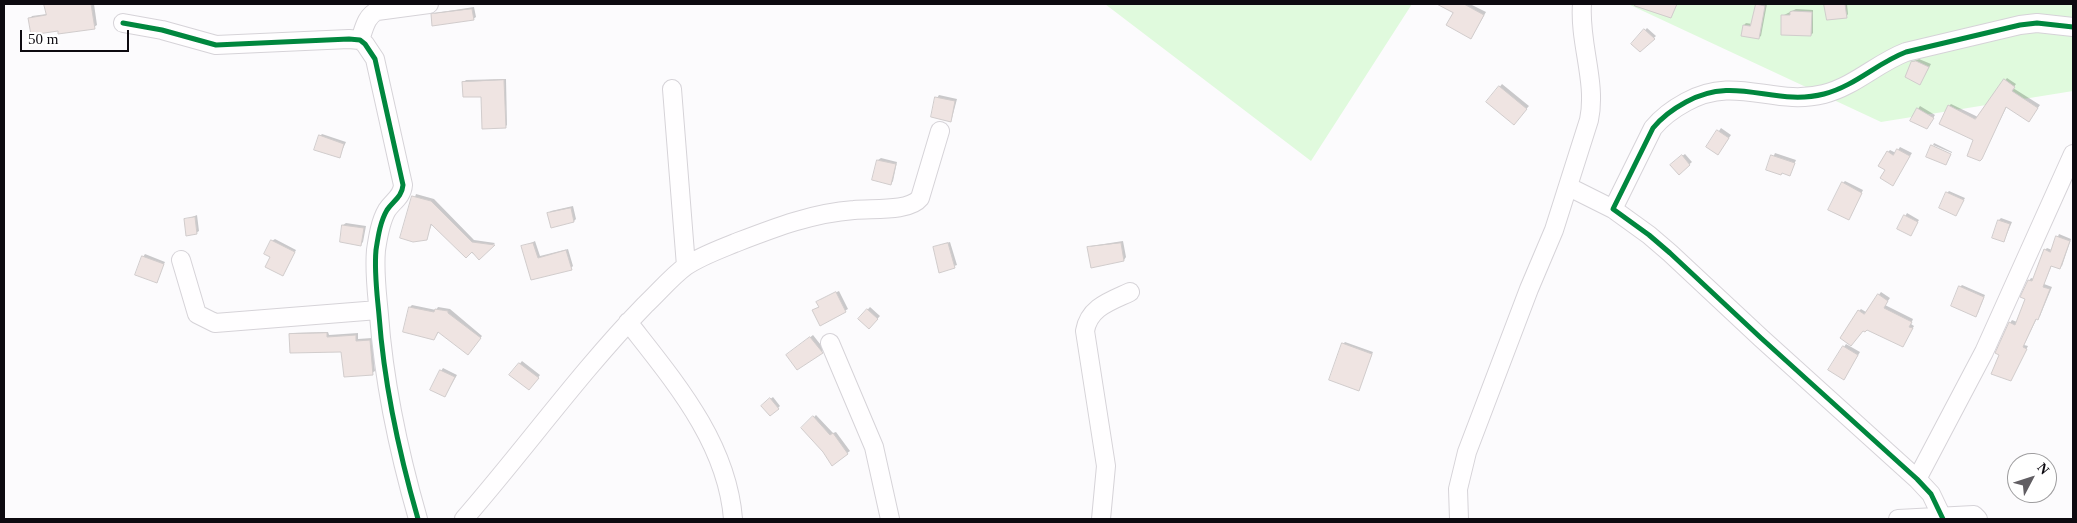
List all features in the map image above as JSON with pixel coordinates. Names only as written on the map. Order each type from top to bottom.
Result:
[{"type":"street","points":[[360,40],[367,20],[372,13],[428,4]]},
{"type":"street","points":[[1458,519],[1459,482],[1467,452],[1569,187],[1589,120],[1591,107],[1582,4]]},
{"type":"street","points":[[123,23],[162,30],[216,45],[341,39],[360,40],[370,50],[376,64],[403,185],[401,193],[389,207],[380,226],[376,250],[376,272],[378,310],[386,373],[408,485],[418,519]]},
{"type":"street","points":[[1613,209],[1653,128],[1660,119],[1694,97],[1711,91],[1728,89],[1769,95],[1812,97],[1842,89],[1889,60],[1906,52],[2020,25],[2037,23],[2073,28]]},
{"type":"street","points":[[672,89],[686,266]]},
{"type":"street","points":[[464,519],[628,322],[667,282],[686,266],[711,253],[750,237],[806,217],[854,210],[900,207],[914,203],[920,198],[940,131]]},
{"type":"street","points":[[1918,479],[1980,359],[2073,154]]},
{"type":"street","points":[[1569,187],[1613,209],[1650,235],[1918,479],[1931,494],[1942,518]]},
{"type":"street","points":[[181,260],[197,314],[215,323],[378,310]]},
{"type":"street","points":[[1101,519],[1106,466],[1085,330],[1089,317],[1098,308],[1130,292]]},
{"type":"street","points":[[628,322],[672,378],[703,425],[725,473],[733,519]]},
{"type":"street","points":[[830,344],[874,447],[890,519]]},
{"type":"street","points":[[1898,519],[1974,515],[1978,519]]},
{"type":"green space","points":[[1105,4],[1412,4],[1311,161]]},
{"type":"green space","points":[[1628,4],[2073,4],[2073,91],[1881,122]]},
{"type":"building","points":[[44,4],[91,4],[95,29],[58,34],[58,31],[31,35],[28,18],[46,15]]},
{"type":"building","points":[[1437,4],[1464,4],[1484,15],[1471,39],[1446,25],[1453,13]]},
{"type":"building","points":[[1635,4],[1677,4],[1671,18],[1635,6]]},
{"type":"building","points":[[1756,4],[1765,6],[1759,39],[1741,36],[1743,25],[1750,26]]},
{"type":"building","points":[[1824,4],[1845,4],[1847,18],[1827,20]]},
{"type":"building","points":[[472,9],[474,20],[432,26],[431,14]]},
{"type":"building","points":[[1790,12],[1812,12],[1811,36],[1781,35],[1781,15],[1790,15]]},
{"type":"building","points":[[1644,29],[1655,39],[1640,52],[1631,44]]},
{"type":"building","points":[[1916,61],[1929,67],[1920,85],[1905,77],[1911,62]]},
{"type":"building","points":[[2004,79],[2015,87],[2012,91],[2038,108],[2029,122],[2006,107],[1980,161],[1967,156],[1973,140],[1939,124],[1948,105],[1975,119]]},
{"type":"building","points":[[504,80],[506,128],[482,129],[481,97],[463,97],[462,82]]},
{"type":"building","points":[[1499,86],[1527,109],[1514,125],[1486,102]]},
{"type":"building","points":[[935,97],[955,101],[951,122],[931,117]]},
{"type":"building","points":[[1917,108],[1934,118],[1927,129],[1910,121]]},
{"type":"building","points":[[1717,130],[1729,138],[1718,155],[1706,147]]},
{"type":"building","points":[[319,135],[344,144],[340,158],[314,150]]},
{"type":"building","points":[[1931,145],[1951,154],[1946,165],[1926,157]]},
{"type":"building","points":[[1897,149],[1910,156],[1893,186],[1880,178],[1885,170],[1878,166],[1887,151],[1893,155]]},
{"type":"building","points":[[1682,155],[1690,165],[1679,175],[1670,165]]},
{"type":"building","points":[[1771,155],[1795,163],[1790,176],[1766,170]]},
{"type":"building","points":[[877,160],[896,164],[891,185],[872,180]]},
{"type":"building","points":[[1842,182],[1862,193],[1849,220],[1828,210]]},
{"type":"building","points":[[1946,192],[1964,200],[1956,216],[1939,208]]},
{"type":"building","points":[[412,196],[431,201],[472,242],[495,245],[479,260],[472,252],[466,258],[431,224],[427,240],[413,242],[400,238]]},
{"type":"building","points":[[571,208],[574,222],[551,228],[547,213]]},
{"type":"building","points":[[1904,215],[1918,222],[1911,236],[1897,229]]},
{"type":"building","points":[[195,217],[197,234],[186,236],[184,219]]},
{"type":"building","points":[[1998,220],[2010,224],[2004,242],[1992,238]]},
{"type":"building","points":[[342,225],[364,228],[361,246],[340,242]]},
{"type":"building","points":[[2056,236],[2070,241],[2060,269],[2051,266],[2043,287],[2050,289],[2038,320],[2036,319],[2023,347],[2027,349],[2011,381],[1991,374],[1999,355],[1995,353],[2009,322],[2015,325],[2025,299],[2020,297],[2028,280],[2032,281],[2044,249],[2050,252]]},
{"type":"building","points":[[271,240],[295,252],[283,276],[265,267],[270,257],[264,254]]},
{"type":"building","points":[[533,243],[538,258],[566,250],[572,270],[531,280],[521,246]]},
{"type":"building","points":[[948,243],[955,268],[939,273],[933,247]]},
{"type":"building","points":[[1121,243],[1124,261],[1091,268],[1087,247]]},
{"type":"building","points":[[142,256],[164,264],[157,283],[135,275]]},
{"type":"building","points":[[1959,286],[1984,297],[1976,317],[1951,306]]},
{"type":"building","points":[[836,292],[846,312],[820,326],[812,310],[819,307],[816,302]]},
{"type":"building","points":[[1878,294],[1888,301],[1884,308],[1912,322],[1909,327],[1913,328],[1903,347],[1867,330],[1863,331],[1851,346],[1840,338],[1858,310],[1864,314]]},
{"type":"building","points":[[409,307],[434,312],[435,309],[448,311],[448,313],[481,338],[468,355],[438,332],[434,340],[403,332]]},
{"type":"building","points":[[867,309],[878,319],[869,329],[858,319]]},
{"type":"building","points":[[327,333],[327,337],[356,335],[356,341],[370,340],[373,375],[344,377],[341,352],[290,353],[289,334]]},
{"type":"building","points":[[810,337],[823,353],[797,370],[786,355]]},
{"type":"building","points":[[1342,343],[1372,354],[1359,391],[1329,380]]},
{"type":"building","points":[[1843,346],[1858,355],[1844,380],[1828,370]]},
{"type":"building","points":[[519,363],[539,378],[529,390],[509,375]]},
{"type":"building","points":[[440,370],[455,377],[445,397],[430,390]]},
{"type":"building","points":[[770,398],[779,409],[770,416],[761,406]]},
{"type":"building","points":[[813,416],[830,435],[833,433],[848,454],[832,466],[823,452],[801,428]]},
{"type":"cycle path","points":[[123,23],[162,30],[216,45],[360,40],[375,59],[403,185],[399,196],[387,210],[383,219],[376,250],[381,341],[399,443],[418,519]]},
{"type":"cycle path","points":[[1943,519],[1931,494],[1917,479],[1670,253],[1613,209],[1653,128],[1677,107],[1704,94],[1721,91],[1738,91],[1788,97],[1824,94],[1846,86],[1885,62],[1906,52],[2020,25],[2037,23],[2073,27]]}]
